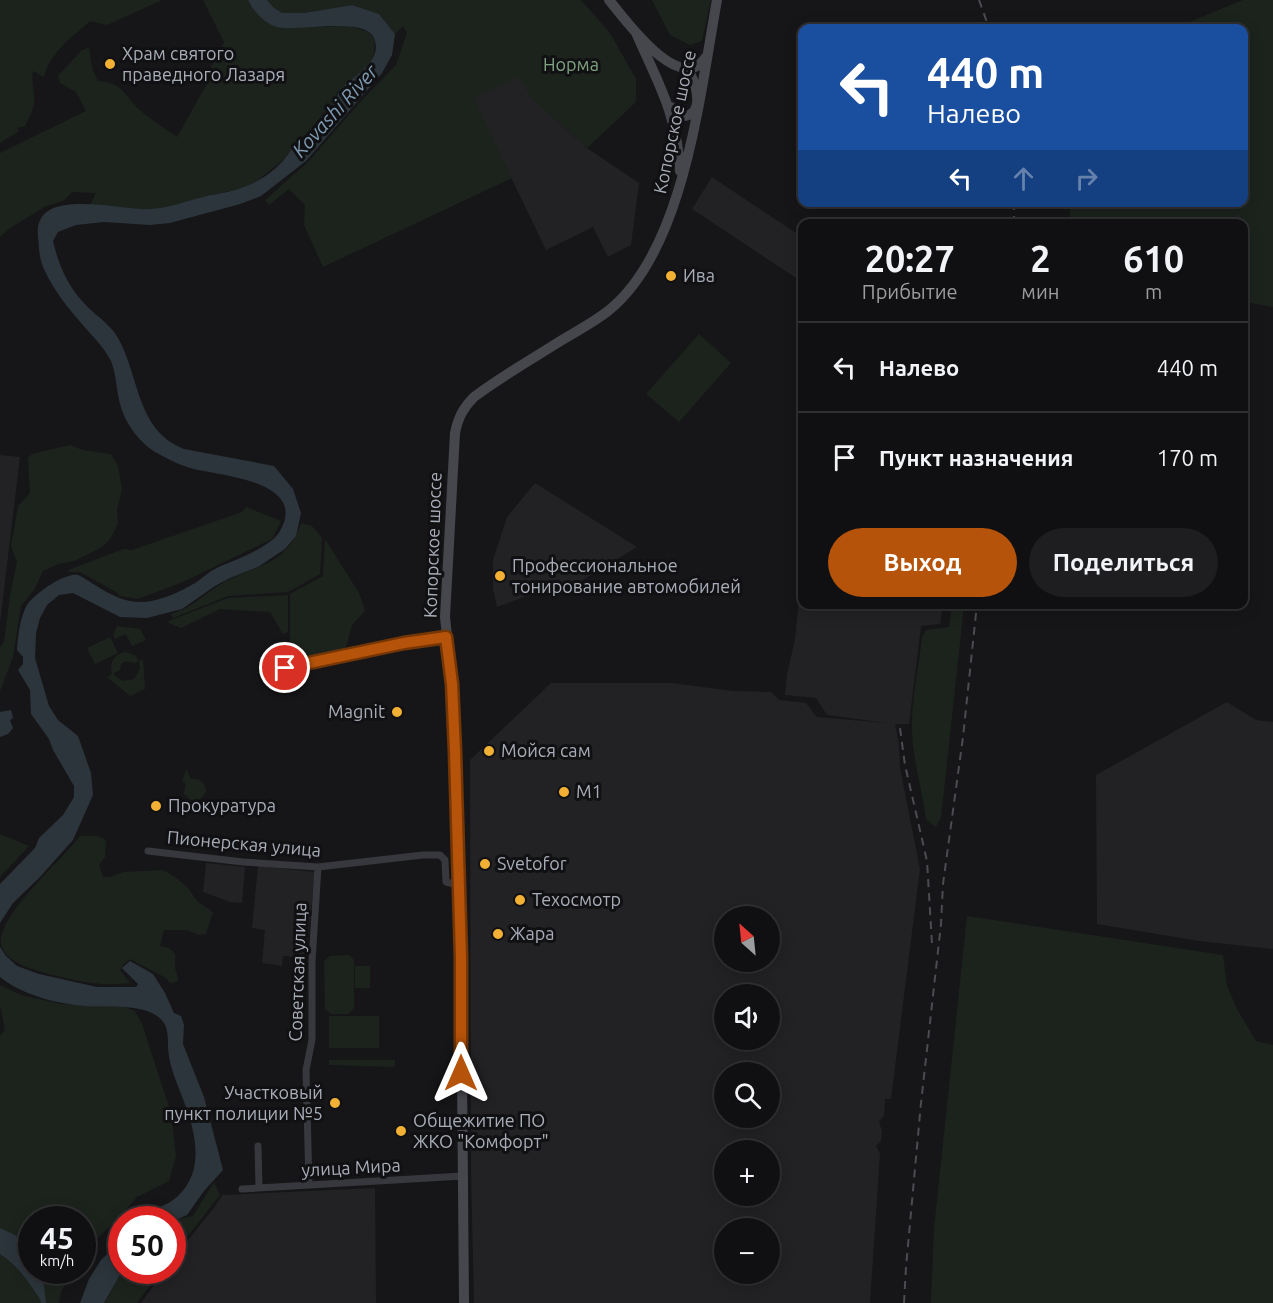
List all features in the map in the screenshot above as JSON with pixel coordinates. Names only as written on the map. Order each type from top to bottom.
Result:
[{"type":"main road","points":[[609,0],[637,35],[666,60],[683,67],[695,81],[698,101],[692,112],[682,117],[675,113],[668,104]]},
{"type":"main road","name":"Копорское шоссе","points":[[464,1303],[458,885],[452,684],[446,637],[447,569],[455,434],[464,407],[487,387],[608,311],[636,282],[655,251],[675,204],[717,0]]},
{"type":"main road","points":[[637,35],[668,104],[676,136],[680,183]]},
{"type":"main road","points":[[662,87],[665,75],[670,69],[701,65],[706,57]]},
{"type":"street","points":[[283,668],[404,643],[446,637]]},
{"type":"street","name":"Пионерская улица","points":[[148,850],[243,862],[318,867],[440,855],[445,861],[446,882],[458,885]]},
{"type":"street","name":"Советская улица","points":[[309,1185],[306,1070],[312,1040],[312,961],[318,867]]},
{"type":"street","points":[[258,1146],[259,1188]]},
{"type":"street","name":"улица Мира","points":[[242,1189],[463,1176]]},
{"type":"shaded area","points":[[519,76],[533,99],[587,148],[639,183],[631,245],[608,257],[593,227],[546,250],[473,98]]},
{"type":"shaded area","points":[[712,177],[798,234],[798,279],[692,209]]},
{"type":"shaded area","points":[[0,455],[20,457],[0,623]]},
{"type":"shaded area","points":[[535,483],[637,547],[573,586],[527,596],[497,607],[493,589],[493,560],[507,517]]},
{"type":"shaded area","points":[[798,608],[942,609],[940,624],[921,626],[909,724],[895,724],[900,768],[920,869],[891,1099],[885,1099],[884,1116],[879,1122],[882,1131],[881,1141],[876,1146],[880,1153],[870,1303],[474,1303],[471,1173],[470,760],[551,683],[672,683],[733,691],[771,692],[779,700],[806,703],[817,717],[887,723],[827,715],[816,698],[785,695]]},
{"type":"shaded area","points":[[1227,702],[1256,720],[1273,722],[1273,949],[1199,941],[1097,924],[1096,775]]},
{"type":"shaded area","points":[[206,863],[245,867],[242,903],[230,902],[203,892]]},
{"type":"shaded area","points":[[258,866],[315,872],[306,958],[283,956],[282,966],[262,963],[265,930],[252,928]]},
{"type":"shaded area","points":[[375,1188],[376,1303],[141,1303],[155,1284],[186,1284],[186,1243],[222,1195]]},
{"type":"green space","points":[[0,0],[162,0],[107,25],[90,21],[69,39],[51,60],[44,77],[33,71],[33,108],[25,126],[17,128],[19,131],[0,143]]},
{"type":"green space","points":[[203,0],[248,0],[251,6],[276,27],[346,25],[369,32],[375,40],[374,53],[369,65],[337,92],[335,102],[322,114],[315,127],[303,140],[293,146],[285,158],[257,181],[244,188],[170,207],[148,210],[90,205],[96,193],[72,192],[63,201],[46,206],[7,230],[0,237],[0,153],[86,111],[76,92],[60,83],[58,76],[81,51],[89,47],[92,68],[98,81],[113,84],[119,88],[136,107],[177,137],[208,82],[210,69],[224,42]]},
{"type":"green space","name":"Норма","points":[[267,0],[581,0],[610,33],[636,79],[636,102],[587,148],[533,99],[519,77],[474,98],[512,178],[323,267],[304,225],[305,205],[289,189],[269,205],[265,200],[308,162],[396,65],[407,33],[403,26],[395,34],[379,14],[352,5],[304,13],[282,13]]},
{"type":"green space","points":[[652,0],[711,0],[702,41],[690,45],[670,35]]},
{"type":"green space","points":[[1243,0],[1273,0],[1273,307],[1248,303],[1248,219],[1070,219],[1070,207],[1248,207],[1248,24],[1185,24]]},
{"type":"green space","points":[[699,334],[731,363],[679,422],[646,394]]},
{"type":"green space","points":[[70,445],[83,450],[111,454],[118,466],[122,489],[117,510],[118,524],[110,539],[102,547],[74,561],[58,564],[43,571],[34,590],[21,606],[13,657],[0,691],[0,647],[4,642],[17,562],[11,546],[18,506],[30,493],[28,458],[32,454]]},
{"type":"green space","points":[[246,507],[281,521],[272,539],[185,581],[138,599],[120,596],[80,572],[68,570],[124,549],[132,550],[242,512]]},
{"type":"green space","points":[[301,523],[312,526],[322,538],[320,574],[288,592],[228,596],[173,618],[171,614],[189,606],[228,580],[275,558],[294,539]]},
{"type":"green space","points":[[325,539],[359,593],[365,611],[352,625],[344,654],[290,666],[290,594],[323,576]]},
{"type":"green space","points":[[288,595],[288,632],[283,634],[270,612],[220,609],[181,628],[166,622],[228,598]]},
{"type":"green space","points":[[951,609],[964,609],[941,818],[936,827],[926,819],[914,753],[913,707],[922,637],[926,630],[949,627]]},
{"type":"green space","points":[[117,626],[140,629],[146,640],[132,646],[126,634],[115,639],[113,636]]},
{"type":"green space","points":[[110,637],[118,653],[95,664],[87,648]]},
{"type":"green space","points":[[125,652],[135,655],[139,661],[143,659],[145,689],[130,696],[107,677],[112,674],[113,660]],"holes":[[[126,661],[134,663],[139,661],[140,669],[134,679],[122,681],[113,674],[120,670],[121,664]]]},
{"type":"green space","points":[[186,769],[191,779],[200,780],[205,786],[206,792],[199,800],[192,801],[184,794],[186,784],[182,782]]},
{"type":"green space","points":[[0,834],[29,846],[0,877]]},
{"type":"green space","points":[[80,836],[97,836],[106,841],[105,857],[99,865],[103,877],[124,872],[163,870],[178,879],[197,901],[213,912],[206,934],[199,935],[187,930],[164,930],[160,946],[169,948],[175,954],[177,982],[170,983],[166,978],[130,959],[120,970],[130,983],[107,984],[84,982],[27,967],[6,954],[1,942],[3,930],[10,917],[33,887]]},
{"type":"green space","points":[[967,916],[1223,955],[1227,986],[1237,1009],[1256,1041],[1273,1045],[1273,1303],[931,1303],[934,1229]]},
{"type":"green space","points":[[349,955],[354,960],[354,1008],[349,1014],[331,1014],[325,1009],[324,961],[330,956]]},
{"type":"green space","points":[[355,966],[370,966],[370,988],[355,988]]},
{"type":"green space","points":[[0,985],[21,995],[61,1004],[124,1007],[135,1011],[142,1024],[171,1113],[176,1156],[169,1181],[137,1197],[129,1206],[108,1206],[108,1228],[96,1240],[96,1206],[18,1206],[18,1284],[66,1284],[61,1292],[59,1303],[0,1303],[0,1036],[5,1030],[0,1005]]},
{"type":"green space","points":[[329,1016],[379,1016],[379,1048],[329,1048]]},
{"type":"green space","points":[[329,1060],[395,1060],[395,1067],[329,1065]]},
{"type":"green space","points":[[214,1182],[220,1195],[186,1238],[186,1217],[193,1216]]},
{"type":"green space","points":[[115,1284],[151,1284],[137,1303],[105,1303]]},
{"type":"water","name":"Kovashi River","points":[[248,0],[267,0],[282,13],[304,13],[352,5],[379,14],[395,34],[392,55],[382,73],[306,161],[261,196],[170,223],[150,225],[104,222],[76,225],[58,232],[53,241],[60,265],[72,288],[87,307],[111,328],[118,338],[141,401],[157,429],[168,440],[184,449],[274,466],[293,489],[301,513],[296,536],[285,549],[258,567],[215,586],[182,609],[147,618],[120,617],[73,593],[59,595],[47,605],[36,633],[35,658],[49,706],[58,720],[78,736],[91,773],[93,795],[73,840],[13,903],[0,923],[0,884],[35,848],[39,838],[63,815],[74,797],[74,786],[49,739],[31,714],[30,690],[18,670],[23,664],[23,657],[17,650],[27,605],[50,585],[72,575],[78,575],[125,600],[145,602],[164,597],[195,583],[215,569],[270,542],[280,531],[286,515],[283,502],[273,492],[259,484],[180,464],[157,453],[140,439],[123,414],[111,361],[56,291],[41,261],[38,236],[40,220],[49,210],[64,205],[82,204],[151,209],[238,189],[259,180],[278,166],[293,147],[312,131],[323,114],[335,102],[340,90],[365,68],[375,54],[374,38],[368,31],[344,26],[277,27],[260,16]]},
{"type":"water","points":[[11,710],[13,718],[10,720],[13,728],[8,734],[0,737],[0,712]]},
{"type":"water","points":[[0,947],[17,966],[39,974],[97,987],[136,987],[138,984],[122,968],[130,961],[153,974],[174,1013],[181,1016],[184,1025],[183,1044],[204,1097],[223,1170],[187,1215],[186,1206],[163,1206],[178,1196],[188,1183],[194,1170],[196,1155],[195,1140],[187,1110],[172,1068],[164,1023],[158,1016],[139,1009],[63,1003],[29,994],[0,977]]},
{"type":"water","points":[[0,1228],[18,1237],[18,1270],[0,1254]]},
{"type":"water","points":[[108,1253],[108,1284],[115,1284],[104,1303],[80,1303],[87,1284],[96,1284],[96,1268]]},
{"type":"water","points":[[29,1284],[44,1284],[46,1303],[41,1303]]},
{"type":"railway","points":[[979,0],[988,24]]},
{"type":"railway","points":[[1014,207],[1014,219]]},
{"type":"railway","points":[[904,1303],[943,884],[963,737],[976,609]]},
{"type":"railway","points":[[900,728],[905,765],[927,861],[932,944]]},
{"type":"place","name":"Храм святого праведного Лазаря","points":[[110,64]]},
{"type":"place","name":"Ива","points":[[671,276]]},
{"type":"place","name":"Профессиональное тонирование автомобилей","points":[[500,576]]},
{"type":"place","name":"Magnit","points":[[397,712]]},
{"type":"place","name":"Мойся сам","points":[[489,751]]},
{"type":"place","name":"М1","points":[[564,792]]},
{"type":"place","name":"Прокуратура","points":[[156,806]]},
{"type":"place","name":"Svetofor","points":[[485,864]]},
{"type":"place","name":"Техосмотр","points":[[520,900]]},
{"type":"place","name":"Жара","points":[[498,934]]},
{"type":"place","name":"Участковый пункт полиции №5","points":[[335,1103]]},
{"type":"place","name":"Общежитие ПО ЖКО \"Комфорт\"","points":[[401,1131]]},
{"type":"route","points":[[285,668],[404,643],[446,637],[452,684],[455,751],[461,957],[461,1073]]}]
